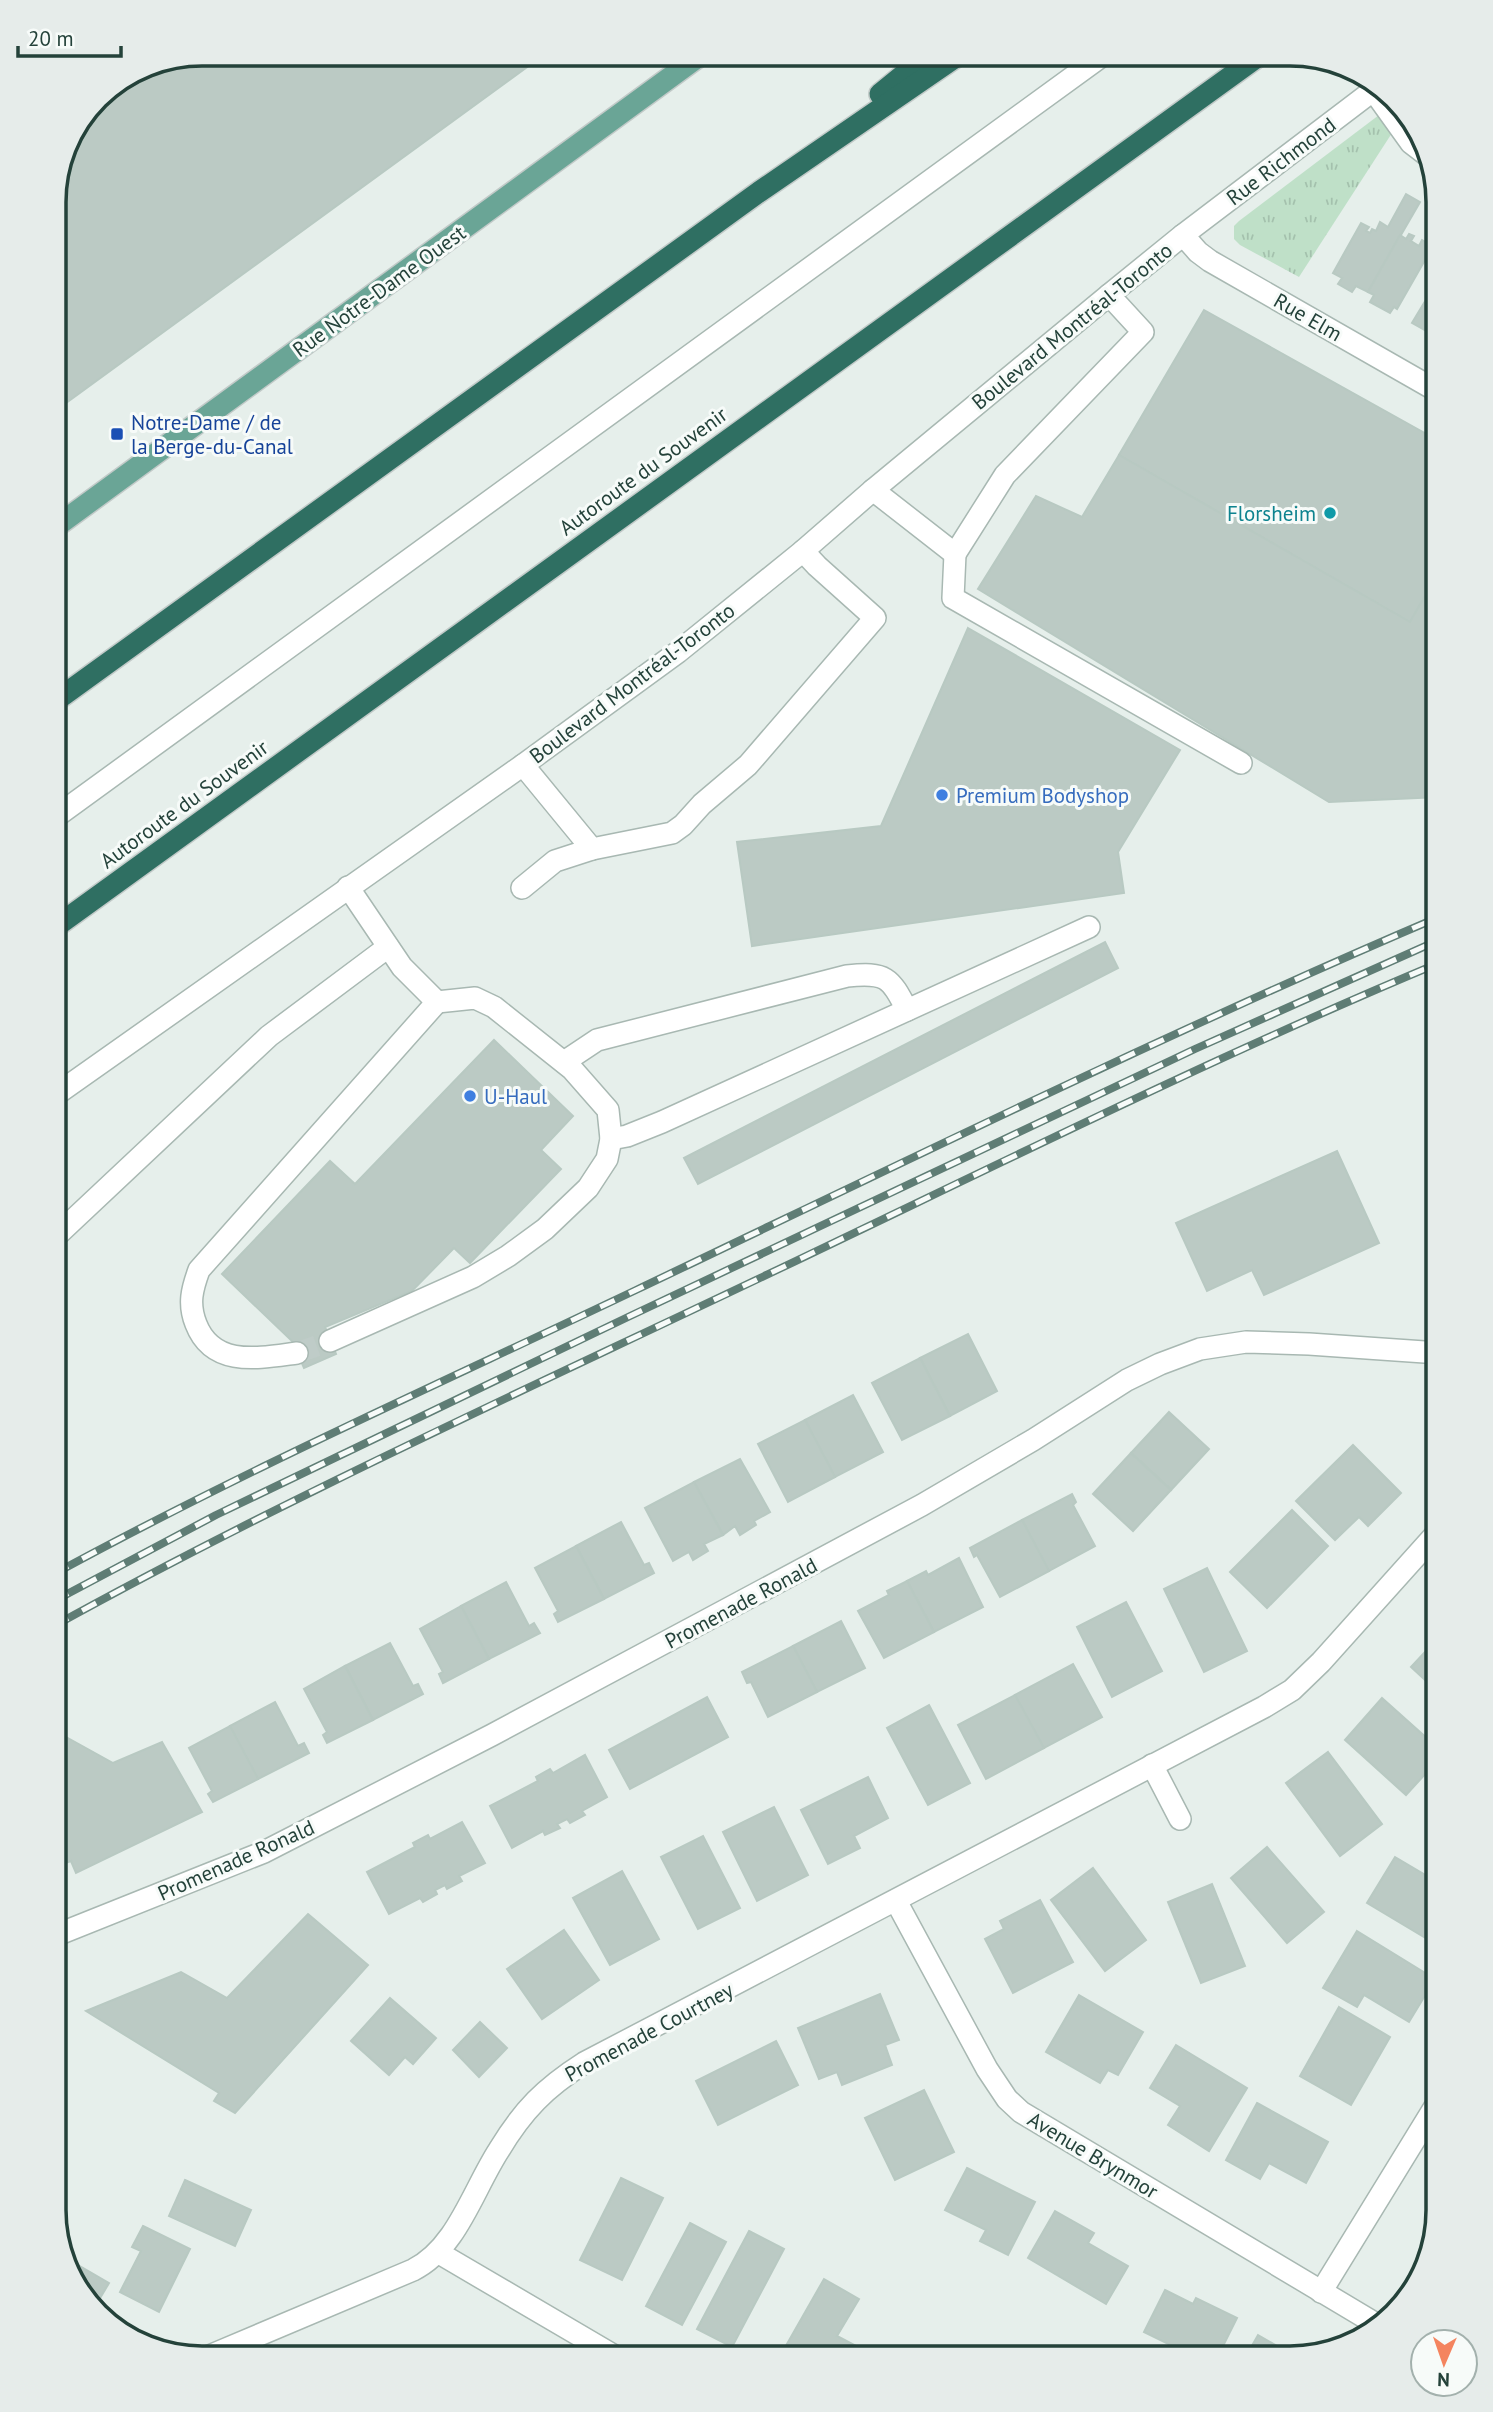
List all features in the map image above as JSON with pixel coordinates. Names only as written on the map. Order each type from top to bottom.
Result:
[{"type":"highway","points":[[759,192],[913,67]]},
{"type":"highway","points":[[67,693],[759,192],[942,67]]},
{"type":"highway","name":"Autoroute du Souvenir","points":[[67,919],[1243,67]]},
{"type":"main road","name":"Rue Notre-Dame Ouest","points":[[67,519],[685,66]]},
{"type":"street","points":[[67,809],[1086,67]]},
{"type":"street","name":"Rue Richmond","points":[[1184,235],[1370,92]]},
{"type":"street","points":[[1390,110],[1413,145]]},
{"type":"street","name":"Boulevard Montréal-Toronto","points":[[67,1087],[523,765],[678,652],[1184,235]]},
{"type":"street","name":"Rue Elm","points":[[1184,235],[1198,252],[1210,261],[1426,386]]},
{"type":"street","points":[[1109,295],[1143,332],[1005,475],[955,554],[953,598],[1241,763]]},
{"type":"street","points":[[873,490],[955,554]]},
{"type":"street","points":[[522,888],[555,861],[592,849],[672,833],[683,825],[702,804],[748,765],[875,618],[803,551]]},
{"type":"street","points":[[523,765],[592,849]]},
{"type":"street","points":[[348,887],[402,967],[437,1002]]},
{"type":"street","points":[[611,1139],[627,1136],[662,1122],[1089,927]]},
{"type":"street","points":[[66,1226],[269,1036],[388,947]]},
{"type":"street","points":[[564,1062],[597,1040],[847,976],[865,974],[882,977],[894,984],[907,1010]]},
{"type":"street","points":[[297,1353],[249,1357],[225,1354],[209,1347],[199,1333],[192,1314],[191,1292],[199,1270],[437,1002],[475,999],[494,1007],[564,1062],[593,1090],[608,1110],[611,1139],[607,1159],[589,1188],[527,1243],[473,1277],[330,1341]]},
{"type":"street","name":"Promenade Ronald","points":[[66,1931],[264,1852],[456,1753],[922,1505],[1033,1440],[1127,1380],[1160,1364],[1200,1349],[1246,1342],[1426,1352]]},
{"type":"street","name":"Promenade Courtney","points":[[235,2345],[426,2264],[439,2253],[511,2131],[548,2087],[606,2052],[1292,1690],[1369,1611],[1426,1545]]},
{"type":"street","points":[[1152,1765],[1180,1819]]},
{"type":"street","name":"Avenue Brynmor","points":[[896,1901],[974,2048],[1007,2099],[1021,2112],[1370,2320]]},
{"type":"street","points":[[1321,2292],[1426,2121]]},
{"type":"street","points":[[439,2253],[596,2345]]},
{"type":"green space","points":[[1379,115],[1392,133],[1299,277],[1240,245],[1234,239],[1234,226],[1239,221]]},
{"type":"building","points":[[202,66],[528,66],[67,402],[68,185],[71,167],[81,142],[89,127],[113,100],[134,85],[159,74]]},
{"type":"building","points":[[1406,194],[1420,202],[1368,292],[1356,286],[1352,292],[1338,284],[1342,278],[1333,273],[1361,223],[1369,227],[1366,231],[1370,233],[1372,229],[1376,231],[1380,222],[1388,227]]},
{"type":"building","points":[[1409,234],[1414,236],[1411,241],[1419,246],[1422,240],[1426,242],[1426,258],[1397,309],[1394,307],[1390,313],[1370,302],[1374,295],[1368,292],[1400,235],[1406,239]]},
{"type":"building","points":[[1426,300],[1426,331],[1412,323]]},
{"type":"building","name":"Florsheim","points":[[1204,310],[1426,434],[1426,594],[1410,622],[1119,455]]},
{"type":"building","points":[[1119,455],[1410,622],[1426,594],[1426,798],[1329,802],[978,589],[1036,496],[1082,517]]},
{"type":"building","points":[[968,628],[1180,750],[1118,852],[1124,893],[752,946],[737,842],[881,826]]},
{"type":"building","points":[[1105,942],[1118,968],[698,1184],[684,1158]]},
{"type":"building","points":[[494,1040],[573,1116],[541,1150],[561,1169],[470,1263],[454,1248],[412,1291],[325,1327],[336,1354],[304,1368],[292,1341],[222,1274],[330,1161],[355,1184]]},
{"type":"building","points":[[1337,1151],[1379,1243],[1264,1295],[1252,1270],[1207,1291],[1176,1223]]},
{"type":"building","points":[[968,1334],[997,1391],[950,1416],[920,1358]]},
{"type":"building","points":[[920,1358],[950,1416],[902,1440],[872,1383]]},
{"type":"building","points":[[853,1395],[883,1452],[835,1477],[805,1420]]},
{"type":"building","points":[[1169,1412],[1209,1449],[1171,1490],[1131,1453]]},
{"type":"building","points":[[805,1420],[835,1477],[788,1502],[758,1444]]},
{"type":"building","points":[[1353,1445],[1401,1493],[1368,1526],[1359,1517],[1335,1540],[1296,1501]]},
{"type":"building","points":[[1131,1453],[1171,1490],[1133,1531],[1093,1494]]},
{"type":"building","points":[[740,1459],[770,1512],[754,1521],[756,1525],[740,1535],[735,1526],[723,1535],[694,1482]]},
{"type":"building","points":[[694,1482],[723,1535],[704,1544],[708,1551],[693,1560],[689,1552],[673,1561],[645,1508]]},
{"type":"building","points":[[1072,1494],[1076,1502],[1073,1505],[1095,1546],[1049,1571],[1022,1520]]},
{"type":"building","points":[[1292,1510],[1328,1546],[1267,1608],[1230,1572]]},
{"type":"building","points":[[1022,1520],[1049,1571],[1000,1597],[977,1555],[974,1557],[970,1548]]},
{"type":"building","points":[[621,1522],[644,1565],[649,1563],[654,1573],[604,1599],[576,1546]]},
{"type":"building","points":[[576,1546],[604,1599],[558,1622],[554,1614],[558,1611],[535,1568]]},
{"type":"building","points":[[959,1558],[983,1607],[934,1632],[907,1581],[926,1571],[928,1575]]},
{"type":"building","points":[[1207,1568],[1247,1651],[1204,1672],[1164,1589]]},
{"type":"building","points":[[907,1581],[934,1632],[884,1658],[858,1611],[889,1595],[887,1591]]},
{"type":"building","points":[[506,1582],[529,1626],[534,1623],[540,1633],[489,1659],[461,1606]]},
{"type":"building","points":[[1126,1602],[1162,1671],[1112,1697],[1077,1627]]},
{"type":"building","points":[[461,1606],[489,1659],[443,1683],[439,1674],[443,1672],[420,1629]]},
{"type":"building","points":[[841,1621],[865,1668],[817,1692],[793,1646]]},
{"type":"building","points":[[390,1643],[413,1686],[418,1684],[423,1694],[373,1720],[345,1666]]},
{"type":"building","points":[[793,1646],[817,1692],[768,1717],[751,1682],[747,1683],[742,1672]]},
{"type":"building","points":[[1426,1651],[1426,1681],[1411,1667]]},
{"type":"building","points":[[1073,1664],[1102,1717],[1044,1748],[1015,1695]]},
{"type":"building","points":[[345,1666],[373,1720],[327,1743],[323,1735],[327,1732],[304,1689]]},
{"type":"building","points":[[1015,1695],[1044,1748],[986,1779],[958,1725]]},
{"type":"building","points":[[707,1697],[728,1737],[630,1789],[609,1750]]},
{"type":"building","points":[[1382,1698],[1426,1737],[1426,1773],[1406,1795],[1345,1740]]},
{"type":"building","points":[[275,1702],[298,1746],[304,1743],[309,1753],[258,1779],[230,1726]]},
{"type":"building","points":[[929,1705],[970,1783],[928,1805],[887,1728]]},
{"type":"building","points":[[230,1726],[258,1779],[213,1802],[208,1794],[212,1791],[189,1748]]},
{"type":"building","points":[[66,1737],[113,1763],[162,1742],[202,1812],[76,1873],[71,1861],[66,1863]]},
{"type":"building","points":[[1328,1752],[1382,1824],[1340,1856],[1286,1783]]},
{"type":"building","points":[[585,1755],[607,1797],[582,1811],[585,1815],[570,1823],[567,1819],[557,1824],[560,1828],[545,1835],[543,1831],[512,1848],[490,1806],[538,1781],[536,1777],[550,1769],[553,1773]]},
{"type":"building","points":[[868,1777],[888,1818],[854,1836],[860,1848],[828,1864],[801,1810]]},
{"type":"building","points":[[774,1807],[808,1875],[757,1901],[723,1832]]},
{"type":"building","points":[[462,1822],[485,1863],[459,1876],[462,1881],[447,1889],[445,1885],[435,1890],[437,1894],[423,1902],[420,1898],[389,1914],[367,1872],[415,1847],[413,1843],[428,1835],[430,1839]]},
{"type":"building","points":[[703,1836],[740,1908],[698,1929],[661,1857]]},
{"type":"building","points":[[1267,1847],[1324,1912],[1287,1943],[1231,1878]]},
{"type":"building","points":[[1395,1857],[1426,1875],[1426,1938],[1367,1903]]},
{"type":"building","points":[[1093,1868],[1146,1940],[1105,1971],[1051,1900]]},
{"type":"building","points":[[622,1871],[659,1939],[610,1965],[573,1898]]},
{"type":"building","points":[[1212,1884],[1245,1966],[1201,1983],[1168,1902]]},
{"type":"building","points":[[1040,1900],[1073,1962],[1013,1993],[985,1939],[1004,1929],[1000,1921]]},
{"type":"building","points":[[308,1914],[368,1965],[235,2113],[214,2101],[219,2093],[86,2011],[181,1972],[227,1998]]},
{"type":"building","points":[[564,1930],[599,1980],[542,2019],[507,1969]]},
{"type":"building","points":[[1357,1931],[1426,1973],[1426,1994],[1409,2022],[1364,1995],[1357,2007],[1323,1988]]},
{"type":"building","points":[[880,1994],[899,2040],[885,2045],[892,2065],[842,2085],[837,2072],[819,2079],[798,2028]]},
{"type":"building","points":[[1079,1995],[1143,2032],[1118,2075],[1108,2070],[1100,2083],[1046,2052]]},
{"type":"building","points":[[390,1998],[436,2038],[413,2064],[405,2057],[389,2075],[351,2041]]},
{"type":"building","points":[[1339,2007],[1390,2037],[1351,2105],[1300,2076]]},
{"type":"building","points":[[480,2022],[507,2048],[479,2077],[453,2050]]},
{"type":"building","points":[[776,2041],[798,2085],[718,2125],[696,2081]]},
{"type":"building","points":[[1176,2045],[1247,2088],[1209,2151],[1168,2125],[1180,2106],[1150,2088]]},
{"type":"building","points":[[924,2090],[954,2152],[895,2180],[865,2118]]},
{"type":"building","points":[[1257,2103],[1328,2142],[1306,2183],[1269,2163],[1260,2179],[1226,2160]]},
{"type":"building","points":[[967,2168],[1035,2202],[1008,2255],[980,2241],[986,2230],[945,2210]]},
{"type":"building","points":[[621,2178],[663,2198],[622,2280],[580,2260]]},
{"type":"building","points":[[185,2180],[251,2210],[235,2246],[169,2216]]},
{"type":"building","points":[[1055,2211],[1094,2233],[1088,2243],[1128,2266],[1106,2304],[1028,2258]]},
{"type":"building","points":[[690,2223],[726,2242],[682,2325],[646,2306]]},
{"type":"building","points":[[143,2226],[190,2249],[159,2312],[120,2292],[141,2251],[132,2247]]},
{"type":"building","points":[[749,2231],[784,2249],[733,2345],[697,2329]]},
{"type":"building","points":[[79,2266],[109,2283],[100,2299]]},
{"type":"building","points":[[824,2279],[859,2299],[837,2336],[855,2346],[786,2346]]},
{"type":"building","points":[[1165,2290],[1193,2304],[1196,2298],[1237,2318],[1223,2346],[1172,2346],[1144,2332]]},
{"type":"building","points":[[1258,2335],[1277,2346],[1252,2346]]},
{"type":"tunnel","points":[[297,1353],[330,1341]]},
{"type":"railway","points":[[66,1567],[270,1463],[935,1147],[1236,1006],[1426,923]]},
{"type":"railway","points":[[66,1594],[216,1515],[628,1317],[1195,1049],[1426,946]]},
{"type":"railway","points":[[66,1619],[228,1534],[404,1447],[1098,1116],[1426,969]]},
{"type":"place","name":"Notre-Dame / de la Berge-du-Canal","points":[[117,434]]},
{"type":"place","name":"Florsheim","points":[[1330,513]]},
{"type":"place","name":"Premium Bodyshop","points":[[942,795]]},
{"type":"place","name":"U-Haul","points":[[470,1096]]}]
